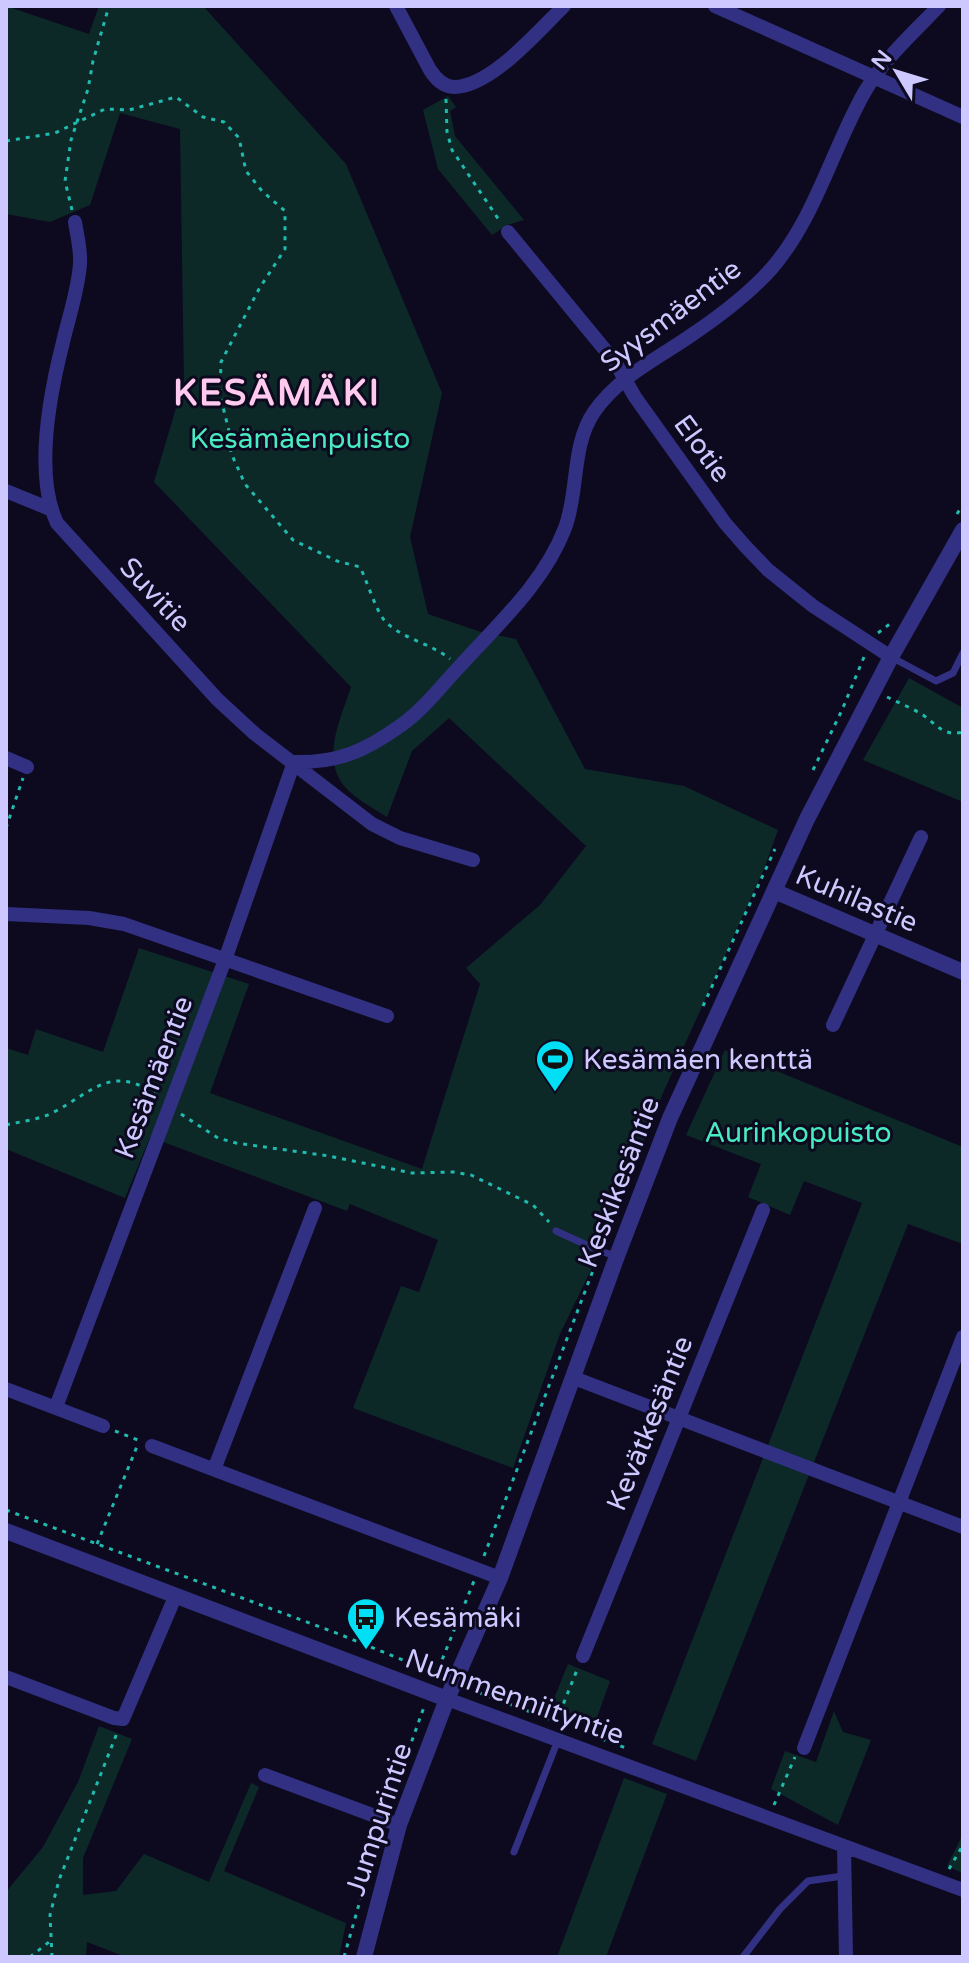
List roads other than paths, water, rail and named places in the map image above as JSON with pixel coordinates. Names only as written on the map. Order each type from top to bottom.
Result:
[{"type":"street","points":[[396,6],[430,70],[445,86],[465,85],[493,70],[564,6]]},
{"type":"street","points":[[715,6],[963,117]]},
{"type":"street","name":"Syysmäentie","points":[[294,762],[330,762],[401,726],[431,698],[531,587],[560,540],[571,508],[579,452],[594,412],[625,379],[726,311],[774,265],[798,231],[874,77],[939,6]]},
{"type":"street","points":[[6,491],[50,509],[48,433],[56,369],[79,276],[75,222]]},
{"type":"street","name":"Elotie","points":[[508,232],[615,362],[635,397],[696,484],[746,547],[768,570],[813,606],[891,657]]},
{"type":"street","name":"Suvitie","points":[[50,509],[67,536],[217,699],[255,734],[359,815],[385,831],[473,860]]},
{"type":"street","name":"Keskikesäntie","points":[[447,1699],[500,1578],[617,1256],[681,1092],[833,767],[963,530]]},
{"type":"street","points":[[6,758],[27,767]]},
{"type":"street","name":"Kesämäentie","points":[[56,1407],[226,957],[294,762]]},
{"type":"street","points":[[833,1025],[921,837]]},
{"type":"street","name":"Kuhilastie","points":[[774,891],[963,972]]},
{"type":"street","points":[[6,914],[107,920],[226,957],[387,1016]]},
{"type":"street","points":[[215,1467],[315,1208]]},
{"type":"street","name":"Kevätkesäntie","points":[[583,1656],[763,1210]]},
{"type":"street","points":[[804,1748],[963,1337]]},
{"type":"street","points":[[574,1378],[963,1527]]},
{"type":"street","points":[[6,1389],[103,1426]]},
{"type":"street","points":[[146,1443],[500,1578]]},
{"type":"street","name":"Nummenniityntie","points":[[6,1531],[175,1597],[963,1890]]},
{"type":"street","points":[[7,1679],[123,1719],[175,1597]]},
{"type":"street","name":"Jumpurintie","points":[[364,1957],[399,1825],[447,1699]]},
{"type":"street","points":[[265,1775],[399,1825]]},
{"type":"street","points":[[844,1846],[846,1957]]},
{"type":"lane","points":[[891,657],[936,681],[953,673],[963,653]]},
{"type":"lane","points":[[556,1231],[617,1256]]},
{"type":"lane","points":[[514,1852],[554,1738]]},
{"type":"lane","points":[[743,1957],[780,1909],[808,1881],[843,1876]]},
{"type":"place","name":"Kesämäen kenttä","points":[[555,1093]]},
{"type":"place","name":"Kesämäki","points":[[366,1651]]},
{"type":"district","name":"KESÄMÄKI","points":[[277,392]]},
{"type":"park label","name":"Kesämäenpuisto","points":[[300,438]]},
{"type":"park label","name":"Aurinkopuisto","points":[[798,1132]]}]
